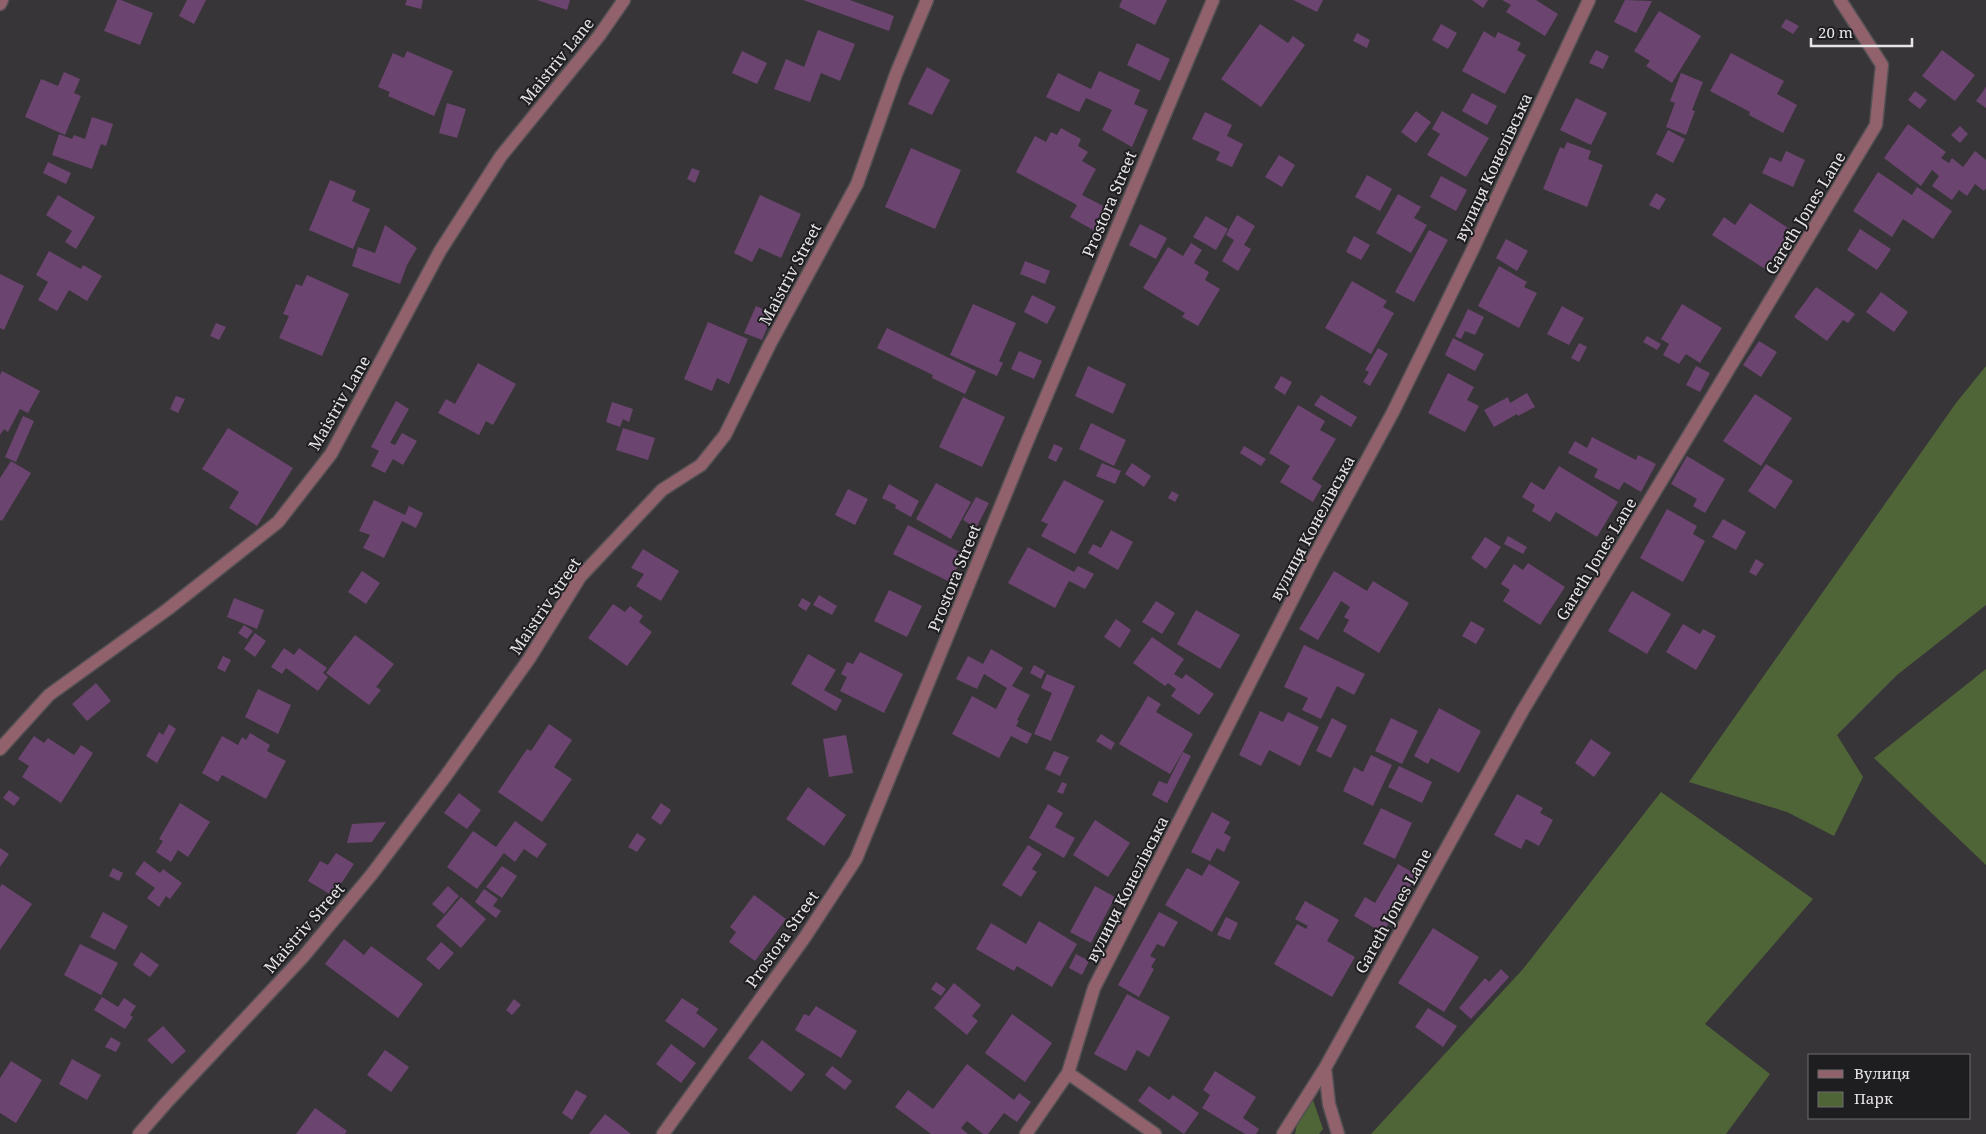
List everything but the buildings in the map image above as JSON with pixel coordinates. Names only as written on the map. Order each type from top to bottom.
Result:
[{"type":"street","points":[[0,4],[2,0]]},
{"type":"street","name":"Maistriv Lane","points":[[0,750],[49,695],[168,609],[278,522],[330,454],[440,251],[501,156],[599,36],[624,0]]},
{"type":"street","name":"Maistriv Street","points":[[139,1134],[303,957],[372,874],[445,777],[529,659],[580,577],[662,490],[701,465],[725,435],[770,344],[857,184],[896,74],[927,0]]},
{"type":"street","name":"Prostora Street","points":[[663,1134],[805,937],[856,859],[1027,442],[1213,0]]},
{"type":"street","name":"вулиця Конелівська","points":[[1026,1134],[1068,1073],[1094,988],[1314,557],[1392,412],[1476,244],[1589,0]]},
{"type":"street","name":"Gareth Jones Lane","points":[[1283,1134],[1325,1068],[1523,710],[1876,125],[1882,65],[1840,0]]},
{"type":"street","points":[[1325,1068],[1329,1104],[1338,1134]]},
{"type":"street","points":[[1068,1073],[1155,1134]]},
{"type":"green space","points":[[1986,366],[1986,605],[1897,675],[1837,735],[1863,777],[1834,836],[1787,812],[1689,782],[1956,403]]},
{"type":"green space","points":[[1986,669],[1986,865],[1874,758]]},
{"type":"green space","points":[[1661,792],[1813,899],[1705,1024],[1770,1074],[1726,1134],[1371,1134],[1523,969]]},
{"type":"green space","points":[[1313,1100],[1323,1129],[1319,1134],[1295,1134],[1298,1120]]}]
